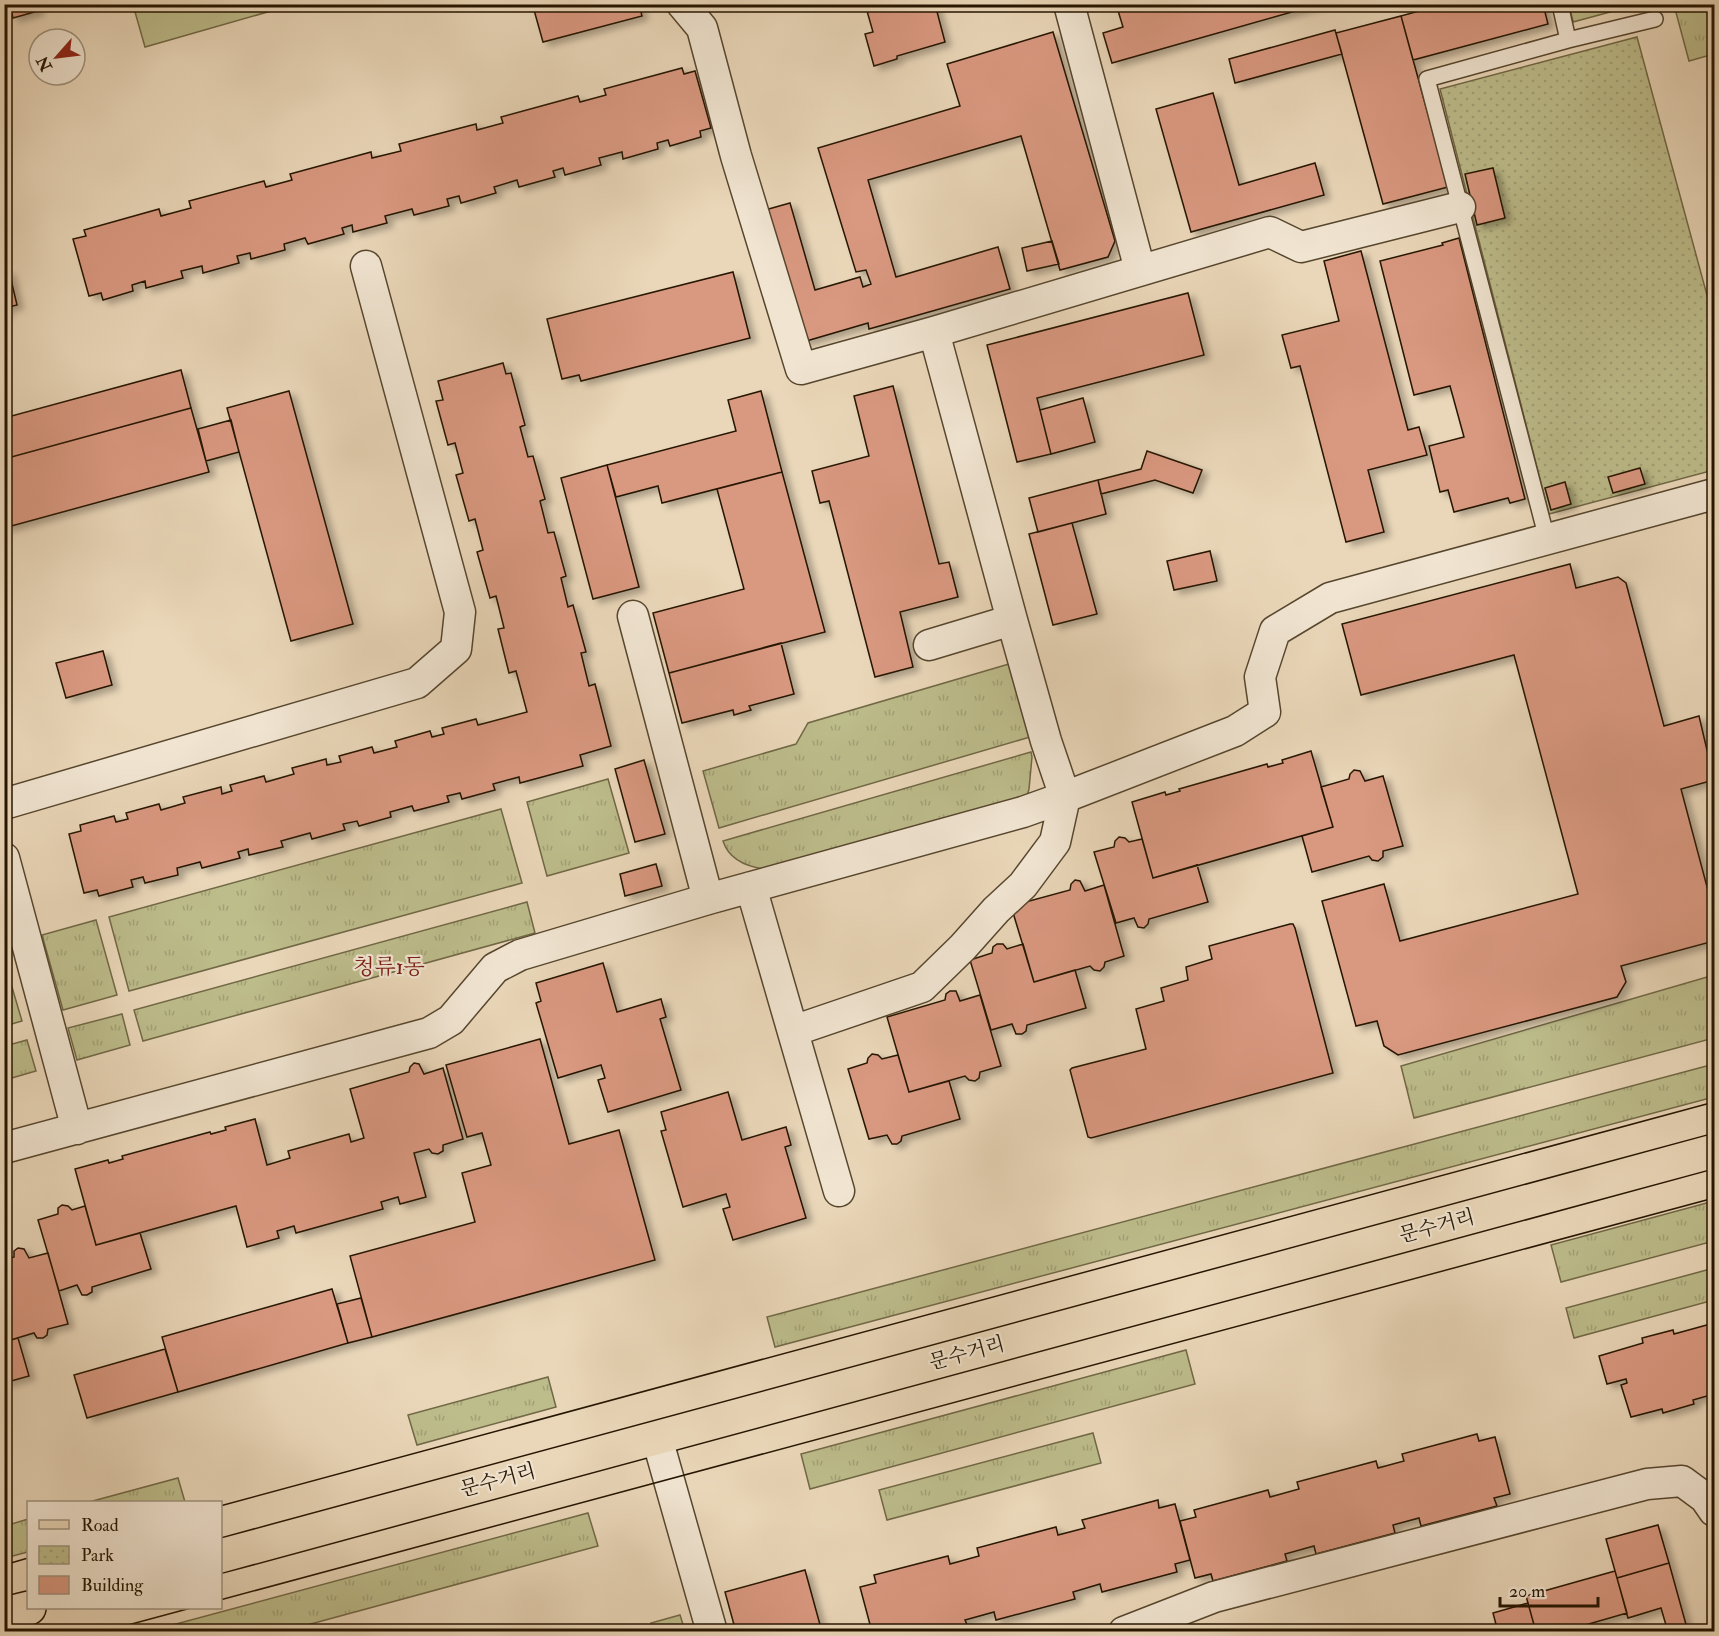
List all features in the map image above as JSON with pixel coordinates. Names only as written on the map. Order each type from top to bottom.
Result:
[{"type":"main road","name":"문수거리","points":[[222,1555],[1714,1151]]},
{"type":"main road","points":[[4,1614],[27,1608]]},
{"type":"street","points":[[682,4],[702,28],[736,156],[801,369],[1270,232],[1301,248],[1460,207]]},
{"type":"street","points":[[1069,4],[1140,270]]},
{"type":"street","points":[[4,804],[417,683],[456,649],[460,612],[366,266]]},
{"type":"street","points":[[793,1031],[922,987],[1023,885],[1055,842],[1065,798],[1012,620],[934,332]]},
{"type":"street","points":[[4,1148],[429,1034],[452,1020],[495,968],[520,955],[708,899],[1023,812],[1065,798],[1235,731],[1265,712],[1260,677],[1275,631],[1330,598],[1714,494]]},
{"type":"street","points":[[633,616],[708,899]]},
{"type":"street","points":[[929,645],[1012,620]]},
{"type":"street","points":[[4,858],[77,1129]]},
{"type":"street","points":[[752,887],[839,1191]]},
{"type":"street","points":[[657,1437],[712,1632]]},
{"type":"street","points":[[1124,1632],[1214,1597],[1647,1484],[1682,1481],[1705,1498],[1714,1511]]},
{"type":"lane","points":[[1560,4],[1568,40]]},
{"type":"lane","points":[[1547,539],[1427,79],[1568,40],[1655,19]]},
{"type":"green space","points":[[133,4],[292,5],[145,47]]},
{"type":"green space","points":[[1569,4],[1636,5],[1573,22]]},
{"type":"green space","points":[[1674,5],[1705,5],[1714,40],[1714,54],[1689,61]]},
{"type":"green space","points":[[1637,37],[1714,321],[1714,470],[1549,514],[1440,89]]},
{"type":"green space","points":[[1009,664],[1030,737],[719,828],[703,771],[796,744],[808,723]]},
{"type":"green space","points":[[1031,752],[1027,796],[775,870],[759,868],[737,860],[726,849],[723,841]]},
{"type":"green space","points":[[608,779],[629,853],[547,876],[527,802]]},
{"type":"green space","points":[[501,809],[522,883],[129,991],[109,917]]},
{"type":"green space","points":[[527,902],[535,933],[143,1041],[134,1010]]},
{"type":"green space","points":[[96,920],[117,995],[63,1010],[42,935]]},
{"type":"green space","points":[[4,960],[22,1021],[5,1026],[4,1026]]},
{"type":"green space","points":[[1714,975],[1714,1038],[1414,1118],[1401,1066]]},
{"type":"green space","points":[[122,1014],[130,1045],[77,1060],[68,1028]]},
{"type":"green space","points":[[27,1040],[36,1071],[5,1080],[5,1046]]},
{"type":"green space","points":[[1714,1064],[1714,1097],[775,1347],[767,1317]]},
{"type":"green space","points":[[1714,1201],[1714,1241],[1561,1282],[1551,1245]]},
{"type":"green space","points":[[1714,1268],[1714,1300],[1574,1338],[1566,1308]]},
{"type":"green space","points":[[1186,1350],[1195,1384],[810,1489],[801,1454]]},
{"type":"green space","points":[[548,1377],[556,1407],[417,1445],[408,1415]]},
{"type":"green space","points":[[1093,1433],[1101,1463],[887,1520],[879,1490]]},
{"type":"green space","points":[[178,1478],[185,1501],[93,1501]]},
{"type":"green space","points":[[588,1513],[598,1546],[285,1631],[150,1631]]},
{"type":"green space","points":[[27,1519],[27,1552],[5,1558],[5,1526]]},
{"type":"green space","points":[[680,1615],[685,1631],[653,1631],[651,1623]]},
{"type":"building","points":[[4,4],[37,4],[38,11],[13,18],[11,10],[4,12]]},
{"type":"building","points":[[553,4],[639,4],[642,16],[543,42],[534,10]]},
{"type":"building","points":[[865,4],[935,4],[945,42],[897,56],[897,59],[874,66],[865,34],[873,32]]},
{"type":"building","points":[[1116,4],[1320,4],[1112,63],[1103,33],[1123,27]]},
{"type":"building","points":[[1444,4],[1543,4],[1548,24],[1413,60],[1401,16]]},
{"type":"building","points":[[1401,16],[1448,187],[1383,204],[1336,33]]},
{"type":"building","points":[[1335,30],[1342,54],[1235,83],[1229,59]]},
{"type":"building","points":[[1053,32],[1115,241],[1108,257],[1060,270],[1021,136],[868,180],[896,277],[998,247],[1010,289],[869,329],[868,323],[803,342],[765,210],[790,203],[815,290],[860,277],[863,287],[871,284],[866,270],[856,272],[818,148],[960,106],[947,64]]},
{"type":"building","points":[[682,68],[684,74],[695,71],[711,128],[700,131],[701,137],[670,146],[668,140],[657,143],[658,149],[623,159],[622,152],[599,158],[601,165],[565,175],[563,168],[553,171],[555,177],[519,187],[517,180],[494,187],[496,193],[461,203],[459,196],[447,199],[449,206],[414,215],[412,209],[385,216],[387,223],[353,232],[352,225],[342,228],[344,234],[308,244],[305,238],[284,244],[285,250],[251,259],[250,253],[237,256],[239,263],[203,273],[202,266],[181,271],[183,278],[146,288],[145,281],[132,285],[133,291],[103,300],[101,293],[89,296],[73,239],[86,236],[84,230],[159,209],[161,216],[191,208],[189,201],[264,181],[266,187],[292,180],[290,174],[371,152],[372,158],[401,151],[399,144],[476,124],[477,130],[503,123],[501,117],[578,96],[580,102],[606,95],[604,89]]},
{"type":"building","points":[[1213,93],[1239,185],[1315,163],[1324,195],[1191,232],[1156,109]]},
{"type":"building","points":[[1493,168],[1505,218],[1477,225],[1465,174]]},
{"type":"building","points":[[1459,238],[1525,499],[1510,503],[1508,498],[1454,512],[1448,490],[1440,492],[1429,446],[1464,437],[1450,386],[1414,395],[1380,261],[1443,245],[1442,243]]},
{"type":"building","points":[[1052,241],[1059,264],[1027,271],[1022,248]]},
{"type":"building","points":[[1361,251],[1408,430],[1419,427],[1427,455],[1368,470],[1384,532],[1346,542],[1300,366],[1291,368],[1282,335],[1339,321],[1324,261]]},
{"type":"building","points":[[9,271],[17,305],[5,308],[6,313],[4,313],[4,272]]},
{"type":"building","points":[[733,272],[750,338],[581,381],[579,375],[562,379],[547,319]]},
{"type":"building","points":[[1188,293],[1204,355],[1037,398],[1051,454],[1017,462],[987,345]]},
{"type":"building","points":[[503,363],[506,374],[511,373],[525,425],[520,427],[528,457],[533,456],[545,499],[540,501],[548,533],[554,532],[566,576],[561,578],[568,607],[573,605],[586,652],[581,653],[589,686],[595,684],[611,746],[580,755],[583,766],[520,783],[519,777],[493,784],[495,790],[462,799],[460,793],[447,796],[449,802],[414,811],[412,806],[390,812],[391,817],[359,826],[357,821],[343,824],[345,830],[312,839],[310,833],[281,841],[283,847],[249,855],[248,849],[238,852],[240,858],[202,868],[200,862],[177,868],[178,875],[145,883],[143,877],[131,880],[133,887],[99,896],[97,890],[84,893],[69,834],[81,831],[80,825],[114,816],[116,822],[128,819],[126,813],[159,804],[161,810],[185,803],[183,797],[221,787],[222,794],[232,791],[230,785],[264,776],[266,782],[294,774],[292,768],[326,759],[327,765],[341,762],[339,756],[372,747],[374,753],[397,747],[395,741],[430,731],[432,737],[444,734],[442,728],[476,719],[478,725],[527,712],[516,671],[509,673],[498,629],[504,628],[496,596],[490,598],[477,552],[483,550],[475,519],[469,521],[456,475],[463,473],[455,443],[448,445],[436,401],[443,400],[438,381]]},
{"type":"building","points":[[181,370],[191,408],[4,459],[4,418]]},
{"type":"building","points":[[893,386],[939,564],[949,562],[958,597],[900,612],[913,667],[875,677],[829,501],[820,503],[812,471],[869,456],[854,396]]},
{"type":"building","points":[[289,391],[353,624],[291,641],[227,408]]},
{"type":"building","points":[[761,391],[782,472],[662,503],[658,486],[616,497],[607,465],[736,431],[728,400]]},
{"type":"building","points":[[1083,398],[1095,442],[1051,454],[1040,410]]},
{"type":"building","points":[[191,408],[209,472],[4,528],[4,459]]},
{"type":"building","points":[[231,420],[239,452],[206,461],[198,429]]},
{"type":"building","points":[[1147,451],[1202,470],[1193,493],[1155,480],[1101,494],[1098,480],[1141,469]]},
{"type":"building","points":[[607,465],[639,587],[593,599],[561,478]]},
{"type":"building","points":[[1640,468],[1645,484],[1613,493],[1608,477]]},
{"type":"building","points":[[782,472],[825,632],[669,673],[653,613],[744,589],[717,489]]},
{"type":"building","points":[[1098,480],[1106,514],[1038,532],[1029,498]]},
{"type":"building","points":[[1565,482],[1571,504],[1551,510],[1545,488]]},
{"type":"building","points":[[1072,523],[1097,614],[1053,625],[1029,534]]},
{"type":"building","points":[[1210,551],[1217,581],[1174,590],[1167,561]]},
{"type":"building","points":[[1570,564],[1576,588],[1618,577],[1626,583],[1664,726],[1699,716],[1714,780],[1681,789],[1714,913],[1714,941],[1621,966],[1626,982],[1617,997],[1398,1055],[1384,1046],[1377,1021],[1356,1026],[1322,901],[1384,884],[1400,941],[1578,894],[1514,655],[1361,695],[1342,624]]},
{"type":"building","points":[[781,643],[794,694],[749,706],[751,710],[734,715],[733,710],[682,723],[669,673]]},
{"type":"building","points":[[103,651],[112,685],[66,698],[56,663]]},
{"type":"building","points":[[1311,751],[1333,827],[1153,878],[1132,802],[1165,792],[1166,795],[1180,791],[1179,789],[1267,764],[1268,767],[1283,763],[1282,760]]},
{"type":"building","points":[[644,760],[665,834],[635,842],[615,769]]},
{"type":"building","points":[[1354,770],[1360,771],[1365,781],[1383,776],[1403,846],[1383,851],[1383,857],[1378,861],[1372,860],[1369,856],[1312,872],[1302,836],[1333,827],[1321,787],[1349,779]]},
{"type":"building","points":[[1119,837],[1129,842],[1142,839],[1153,878],[1197,865],[1208,902],[1149,919],[1144,928],[1138,927],[1134,918],[1116,923],[1094,852],[1114,847]]},
{"type":"building","points":[[656,864],[662,886],[625,896],[620,874]]},
{"type":"building","points":[[1075,880],[1080,881],[1085,891],[1104,885],[1124,956],[1105,962],[1100,971],[1090,966],[1034,982],[1011,906],[1070,890]]},
{"type":"building","points":[[1293,924],[1295,928],[1333,1073],[1088,1137],[1070,1070],[1146,1049],[1136,1009],[1164,1001],[1161,988],[1188,980],[1186,967],[1212,959],[1209,946]]},
{"type":"building","points":[[1003,944],[1007,949],[1023,944],[1034,982],[1075,970],[1086,1008],[1027,1025],[1026,1031],[1022,1034],[1016,1034],[1012,1024],[991,1030],[970,960],[992,953],[993,947]]},
{"type":"building","points":[[603,963],[617,1012],[661,999],[666,1017],[660,1019],[681,1090],[608,1112],[598,1080],[605,1078],[601,1065],[558,1078],[536,1003],[541,1001],[536,983]]},
{"type":"building","points":[[956,991],[960,1001],[980,995],[1001,1066],[980,1072],[979,1078],[975,1081],[965,1076],[909,1092],[887,1017],[945,1000],[946,994]]},
{"type":"building","points":[[540,1039],[569,1144],[619,1130],[655,1260],[372,1337],[350,1256],[475,1222],[462,1173],[491,1165],[482,1133],[467,1137],[446,1065]]},
{"type":"building","points":[[872,1054],[882,1059],[898,1055],[909,1092],[949,1081],[960,1119],[902,1136],[901,1141],[897,1144],[892,1144],[887,1135],[869,1139],[848,1069],[867,1063]]},
{"type":"building","points":[[414,1063],[419,1064],[424,1074],[443,1068],[463,1139],[443,1145],[443,1151],[438,1154],[432,1153],[429,1149],[414,1153],[426,1197],[400,1204],[398,1197],[381,1202],[383,1209],[296,1233],[294,1226],[277,1231],[279,1238],[247,1247],[236,1206],[96,1245],[75,1169],[108,1160],[109,1163],[123,1159],[122,1156],[210,1132],[211,1134],[226,1130],[225,1127],[255,1119],[267,1165],[290,1158],[288,1151],[349,1134],[351,1142],[364,1138],[350,1089],[409,1072]]},
{"type":"building","points":[[728,1092],[742,1140],[786,1127],[791,1145],[785,1147],[806,1218],[733,1240],[723,1209],[730,1207],[726,1194],[683,1207],[661,1131],[666,1130],[661,1112]]},
{"type":"building","points":[[62,1205],[72,1210],[85,1206],[96,1245],[140,1233],[151,1269],[92,1287],[92,1292],[87,1295],[82,1295],[77,1285],[59,1291],[38,1220],[58,1214],[58,1208]]},
{"type":"building","points":[[18,1248],[24,1249],[29,1258],[48,1253],[68,1324],[48,1329],[47,1335],[43,1338],[37,1338],[34,1333],[4,1342],[4,1260],[14,1257],[14,1251]]},
{"type":"building","points":[[332,1289],[348,1343],[178,1392],[162,1337]]},
{"type":"building","points":[[361,1298],[372,1337],[348,1343],[337,1304]]},
{"type":"building","points":[[1714,1323],[1714,1394],[1693,1400],[1694,1404],[1663,1413],[1662,1409],[1631,1417],[1621,1385],[1627,1383],[1626,1379],[1607,1384],[1599,1356],[1643,1343],[1642,1338],[1673,1330],[1674,1334]]},
{"type":"building","points":[[18,1338],[29,1376],[4,1383],[4,1342]]},
{"type":"building","points":[[165,1349],[178,1392],[87,1418],[74,1375]]},
{"type":"building","points":[[1477,1434],[1479,1441],[1495,1437],[1510,1494],[1494,1498],[1497,1506],[1421,1526],[1419,1518],[1393,1525],[1395,1533],[1316,1554],[1314,1546],[1285,1554],[1287,1561],[1213,1581],[1211,1574],[1195,1578],[1180,1521],[1196,1517],[1194,1510],[1268,1490],[1270,1497],[1299,1489],[1297,1482],[1376,1461],[1378,1468],[1404,1461],[1402,1454]]},
{"type":"building","points":[[1158,1500],[1159,1508],[1175,1504],[1190,1560],[1175,1564],[1177,1572],[1102,1592],[1100,1584],[1073,1592],[1075,1599],[996,1620],[994,1612],[965,1620],[968,1627],[952,1632],[872,1632],[860,1587],[876,1583],[874,1575],[948,1556],[950,1564],[979,1556],[977,1548],[1056,1527],[1058,1535],[1085,1528],[1082,1520]]},
{"type":"building","points":[[1658,1525],[1669,1563],[1617,1578],[1606,1539]]},
{"type":"building","points":[[1669,1563],[1687,1628],[1677,1632],[1668,1632],[1661,1608],[1628,1618],[1617,1578]]},
{"type":"building","points":[[805,1570],[822,1632],[736,1632],[725,1592]]},
{"type":"building","points":[[1615,1571],[1627,1613],[1561,1632],[1536,1632],[1526,1596]]},
{"type":"building","points":[[1528,1603],[1536,1632],[1498,1632],[1493,1613]]},
{"type":"tram line","points":[[222,1505],[1714,1102]]},
{"type":"tram line","points":[[222,1599],[1714,1198]]},
{"type":"tram line","points":[[4,1565],[27,1558]]},
{"type":"tram line","points":[[102,1632],[187,1609]]},
{"type":"district","name":"청류1동","points":[[389,967]]}]
